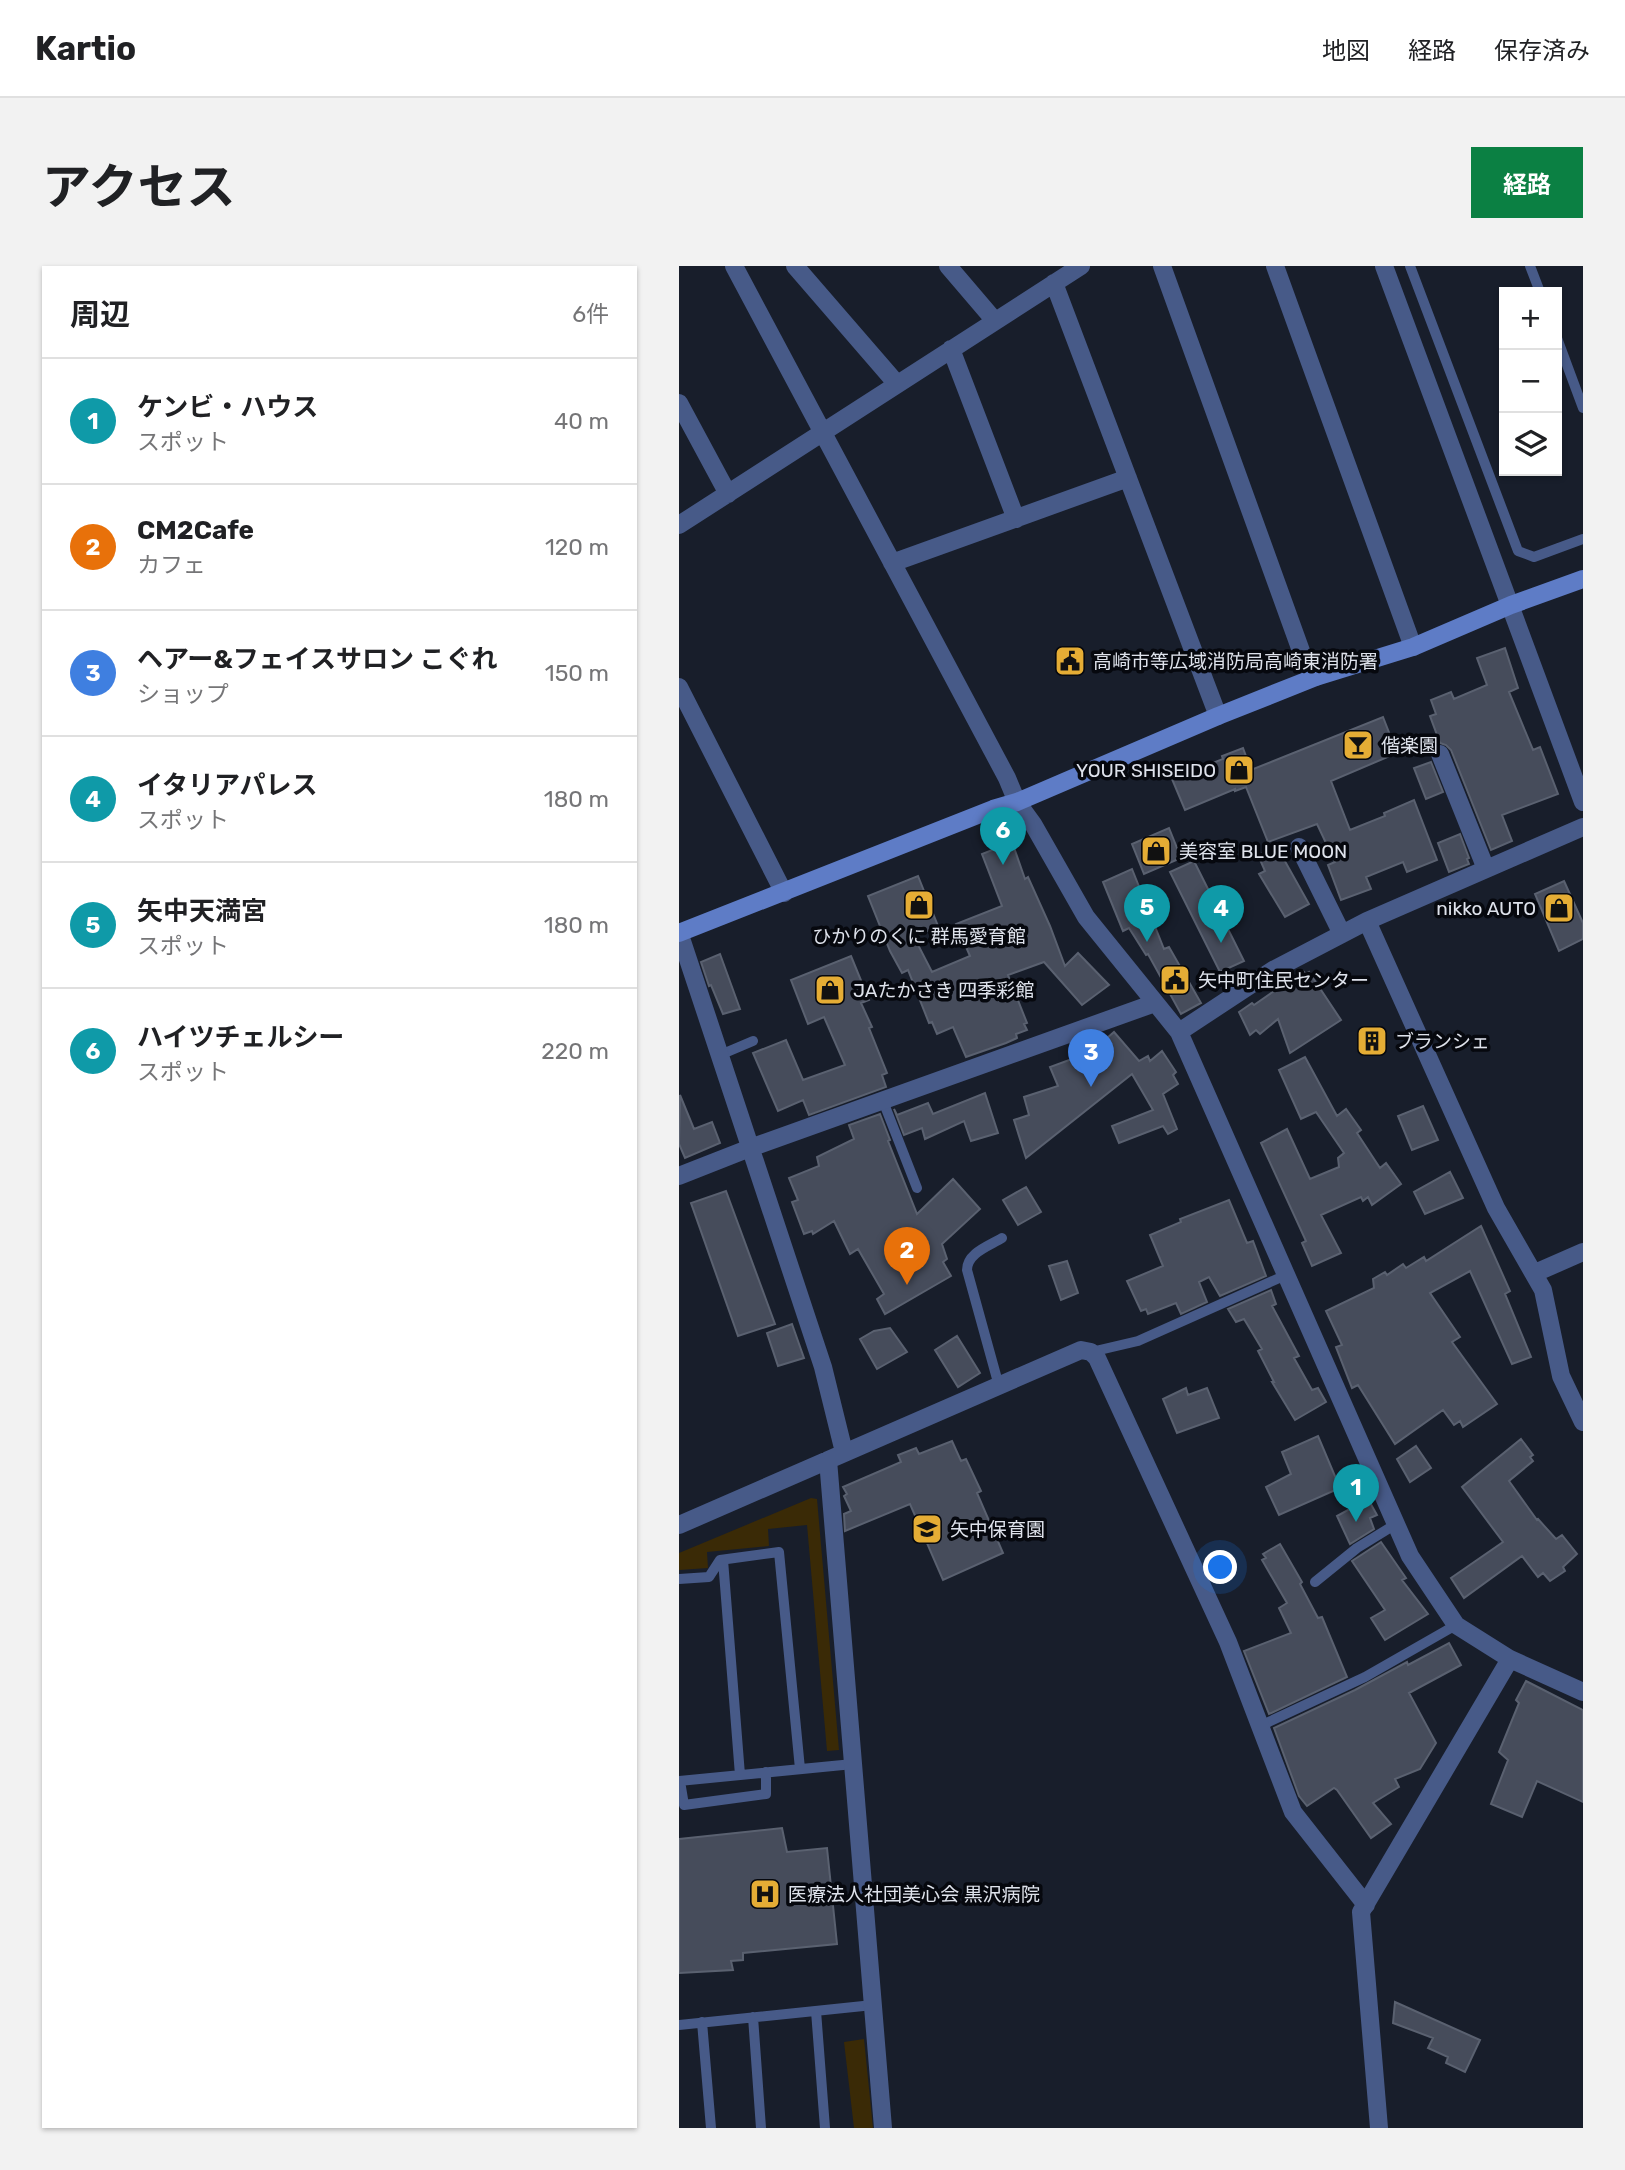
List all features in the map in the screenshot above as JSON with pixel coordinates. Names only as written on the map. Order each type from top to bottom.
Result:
[{"type":"street","points":[[734,266],[1007,778],[1017,802],[1033,824],[1086,918],[1179,1032],[1410,1556],[1456,1625],[1510,1659],[1583,1692]]},
{"type":"street","points":[[795,266],[898,384]]},
{"type":"street","points":[[948,266],[995,321]]},
{"type":"street","points":[[679,525],[1081,266]]},
{"type":"street","points":[[1162,266],[1305,662],[1316,677]]},
{"type":"street","points":[[1275,266],[1413,647]]},
{"type":"street","points":[[1384,266],[1583,802]]},
{"type":"street","points":[[1054,283],[1218,716]]},
{"type":"street","points":[[951,349],[1016,519]]},
{"type":"street","points":[[679,403],[728,494]]},
{"type":"street","points":[[892,563],[1128,478]]},
{"type":"street","points":[[883,2128],[853,1764],[836,1456],[824,1367],[679,932],[1017,802],[1316,677],[1413,647],[1511,605],[1583,579]]},
{"type":"street","points":[[679,687],[784,892]]},
{"type":"street","points":[[1440,754],[1486,869]]},
{"type":"street","points":[[1179,1032],[1273,970],[1367,921],[1583,827]]},
{"type":"street","points":[[1299,847],[1342,934]]},
{"type":"street","points":[[1367,921],[1496,1208],[1543,1290],[1561,1376],[1583,1422]]},
{"type":"street","points":[[679,1176],[1155,1003]]},
{"type":"street","points":[[1535,1273],[1583,1252]]},
{"type":"street","points":[[679,1525],[1081,1350],[1091,1352],[1097,1358],[1228,1642],[1293,1812],[1366,1905]]},
{"type":"street","points":[[1379,2128],[1361,1912],[1510,1659]]},
{"type":"lane","points":[[1410,266],[1518,551],[1534,558],[1583,539]]},
{"type":"lane","points":[[1530,266],[1538,287]]},
{"type":"lane","points":[[1561,350],[1583,408]]},
{"type":"lane","points":[[720,1055],[753,1041]]},
{"type":"lane","points":[[883,1101],[917,1188]]},
{"type":"lane","points":[[999,1386],[967,1262],[1002,1238]]},
{"type":"lane","points":[[1091,1352],[1138,1341],[1286,1275]]},
{"type":"lane","points":[[1315,1582],[1357,1548],[1396,1524]]},
{"type":"lane","points":[[679,1579],[709,1577],[720,1560],[779,1552],[800,1769]]},
{"type":"lane","points":[[723,1560],[740,1775]]},
{"type":"lane","points":[[1260,1726],[1365,1677],[1456,1625]]},
{"type":"lane","points":[[766,1772],[766,1794],[684,1805],[679,1781],[766,1772],[853,1764]]},
{"type":"lane","points":[[679,2025],[873,2005]]},
{"type":"lane","points":[[816,2011],[825,2128]]},
{"type":"lane","points":[[753,2017],[761,2128]]},
{"type":"lane","points":[[702,2022],[711,2128]]},
{"type":"shaded area","points":[[811,1498],[817,1499],[839,1750],[827,1751],[807,1525],[768,1529],[769,1546],[707,1552],[708,1568],[679,1570],[679,1553]]},
{"type":"shaded area","points":[[864,2039],[873,2128],[854,2128],[844,2042]]},
{"type":"building","points":[[1505,648],[1518,688],[1509,692],[1533,750],[1540,747],[1558,794],[1502,815],[1512,841],[1491,850],[1451,750],[1440,743],[1430,716],[1436,714],[1431,700],[1451,692],[1454,699],[1487,685],[1477,658]]},
{"type":"building","points":[[1383,717],[1397,753],[1331,781],[1350,830],[1385,816],[1384,813],[1414,800],[1437,860],[1407,872],[1403,862],[1366,877],[1371,889],[1341,900],[1328,865],[1335,862],[1317,824],[1268,842],[1246,787],[1185,810],[1172,779],[1243,748],[1251,770]]},
{"type":"building","points":[[1431,762],[1443,792],[1426,799],[1414,768]]},
{"type":"building","name":"美容室 BLUE MOON","points":[[1169,828],[1181,858],[1144,874],[1132,844]]},
{"type":"building","points":[[1460,834],[1469,864],[1449,872],[1438,843]]},
{"type":"building","points":[[1012,842],[1025,879],[1028,877],[1065,966],[1078,953],[1109,985],[1082,1005],[1044,962],[1008,975],[1027,1023],[1024,1024],[1027,1030],[1016,1034],[1017,1038],[1006,1043],[966,1057],[953,1027],[937,1034],[932,1022],[929,1023],[908,970],[902,973],[890,951],[868,896],[918,876],[938,926],[914,937],[932,972],[970,956],[956,924],[1002,906],[982,854]]},
{"type":"building","points":[[1277,847],[1309,904],[1285,917],[1259,874],[1265,871],[1258,855]]},
{"type":"building","points":[[1194,861],[1244,961],[1220,972],[1170,872]]},
{"type":"building","points":[[1132,869],[1164,949],[1169,947],[1201,1003],[1181,1014],[1148,954],[1146,955],[1129,928],[1123,931],[1103,882]]},
{"type":"building","name":"nikko AUTO","points":[[1564,881],[1583,923],[1583,939],[1559,951],[1535,894]]},
{"type":"building","points":[[720,954],[740,1009],[723,1014],[701,962]]},
{"type":"building","points":[[851,956],[869,1000],[861,1003],[887,1073],[882,1075],[886,1087],[809,1115],[803,1100],[778,1111],[753,1053],[786,1040],[803,1080],[845,1065],[824,1017],[808,1024],[791,980]]},
{"type":"building","points":[[1303,971],[1306,974],[1309,972],[1341,1020],[1290,1053],[1278,1019],[1260,1034],[1256,1030],[1250,1035],[1239,1012],[1252,1003],[1254,1005]]},
{"type":"building","points":[[1114,1032],[1139,1061],[1148,1056],[1150,1061],[1162,1051],[1176,1072],[1173,1075],[1178,1084],[1163,1094],[1177,1129],[1168,1134],[1163,1126],[1119,1143],[1112,1126],[1153,1110],[1132,1074],[1026,1158],[1014,1120],[1029,1115],[1024,1097],[1058,1086],[1050,1067],[1091,1052]]},
{"type":"building","points":[[1305,1057],[1337,1116],[1346,1109],[1361,1130],[1357,1133],[1380,1168],[1386,1163],[1401,1184],[1372,1205],[1368,1197],[1363,1201],[1361,1197],[1321,1215],[1341,1253],[1312,1266],[1302,1243],[1306,1241],[1261,1143],[1287,1129],[1310,1179],[1339,1167],[1338,1158],[1344,1153],[1316,1112],[1301,1119],[1279,1070]]},
{"type":"building","points":[[985,1093],[998,1133],[971,1141],[964,1121],[925,1139],[922,1128],[904,1135],[894,1109],[897,1115],[928,1103],[933,1114]]},
{"type":"building","points":[[680,1095],[694,1129],[712,1122],[720,1143],[685,1158],[679,1144]]},
{"type":"building","points":[[1423,1106],[1438,1140],[1412,1150],[1398,1116]]},
{"type":"building","points":[[880,1114],[917,1214],[953,1179],[980,1209],[942,1244],[947,1259],[943,1262],[951,1276],[885,1314],[877,1299],[884,1294],[858,1249],[850,1254],[834,1221],[813,1234],[812,1231],[804,1234],[792,1202],[798,1200],[789,1178],[819,1166],[817,1157],[854,1139],[849,1125]]},
{"type":"building","points":[[1450,1172],[1463,1198],[1425,1214],[1414,1192]]},
{"type":"building","points":[[1026,1187],[1041,1212],[1018,1225],[1003,1200]]},
{"type":"building","points":[[726,1191],[775,1324],[738,1336],[691,1203]]},
{"type":"building","points":[[1229,1200],[1247,1243],[1253,1241],[1266,1276],[1220,1296],[1209,1277],[1199,1282],[1207,1302],[1181,1314],[1176,1303],[1148,1314],[1146,1309],[1141,1311],[1127,1281],[1163,1266],[1150,1235],[1181,1222],[1180,1219]]},
{"type":"building","points":[[1481,1226],[1510,1291],[1505,1294],[1531,1357],[1512,1364],[1470,1271],[1430,1293],[1460,1337],[1452,1342],[1497,1404],[1463,1427],[1460,1421],[1454,1425],[1443,1410],[1395,1444],[1358,1385],[1352,1388],[1336,1347],[1342,1345],[1326,1311],[1374,1288],[1373,1279],[1385,1272],[1387,1275],[1403,1264],[1406,1268],[1424,1257],[1426,1261]]},
{"type":"building","points":[[1067,1261],[1078,1293],[1061,1300],[1049,1266]]},
{"type":"building","points":[[1271,1290],[1276,1304],[1272,1306],[1299,1356],[1294,1358],[1312,1390],[1318,1388],[1326,1402],[1295,1420],[1272,1382],[1258,1351],[1262,1349],[1244,1319],[1236,1322],[1228,1309]]},
{"type":"building","points":[[792,1324],[804,1358],[778,1366],[767,1333]]},
{"type":"building","points":[[890,1328],[907,1352],[877,1369],[860,1339],[874,1331]]},
{"type":"building","points":[[957,1336],[980,1373],[958,1387],[935,1350]]},
{"type":"building","points":[[1186,1388],[1188,1395],[1207,1388],[1219,1418],[1177,1433],[1163,1399]]},
{"type":"building","points":[[1318,1436],[1340,1488],[1279,1515],[1266,1487],[1291,1474],[1282,1452]]},
{"type":"building","points":[[1521,1439],[1533,1455],[1530,1457],[1533,1461],[1509,1481],[1537,1520],[1556,1539],[1562,1535],[1577,1554],[1563,1567],[1565,1571],[1550,1581],[1543,1573],[1538,1577],[1522,1556],[1464,1598],[1451,1578],[1503,1542],[1462,1487]]},
{"type":"building","name":"矢中保育園","points":[[952,1441],[961,1461],[966,1459],[981,1491],[977,1493],[1003,1553],[943,1580],[910,1504],[845,1531],[844,1514],[851,1511],[843,1487],[901,1462],[898,1455],[916,1448],[919,1454]]},
{"type":"building","points":[[1416,1446],[1431,1468],[1410,1482],[1397,1459]]},
{"type":"building","points":[[1368,1499],[1377,1515],[1370,1518],[1374,1529],[1350,1544],[1337,1516]]},
{"type":"building","points":[[1381,1542],[1406,1578],[1402,1580],[1428,1614],[1385,1640],[1371,1618],[1385,1610],[1352,1561]]},
{"type":"building","points":[[1280,1544],[1302,1582],[1300,1584],[1318,1618],[1322,1617],[1347,1677],[1269,1714],[1244,1651],[1291,1633],[1279,1608],[1287,1603],[1262,1560],[1266,1558],[1263,1554]]},
{"type":"building","points":[[1449,1643],[1461,1665],[1409,1693],[1436,1743],[1420,1769],[1395,1779],[1399,1787],[1373,1803],[1391,1824],[1371,1838],[1334,1788],[1307,1806],[1299,1796],[1274,1728]]},
{"type":"building","points":[[1526,1681],[1583,1710],[1583,1802],[1537,1781],[1522,1817],[1491,1804],[1508,1760],[1499,1752],[1519,1703],[1516,1700]]},
{"type":"building","points":[[782,1828],[787,1852],[827,1848],[837,1944],[743,1953],[743,1960],[731,1961],[733,1970],[679,1973],[679,1839]]},
{"type":"building","points":[[1395,2002],[1480,2040],[1465,2072],[1446,2063],[1448,2057],[1428,2048],[1433,2038],[1393,2023]]},
{"type":"place","name":"高崎市等広域消防局高崎東消防署","points":[[1070,661]]},
{"type":"place","name":"偕楽園","points":[[1358,745]]},
{"type":"place","name":"YOUR SHISEIDO","points":[[1239,770]]},
{"type":"place","name":"美容室 BLUE MOON","points":[[1156,851]]},
{"type":"place","name":"ハイツチェルシー","points":[[1003,865]]},
{"type":"place","name":"ひかりのくに 群馬愛育館","points":[[919,905]]},
{"type":"place","name":"nikko AUTO","points":[[1559,908]]},
{"type":"place","name":"矢中天満宮","points":[[1147,942]]},
{"type":"place","name":"イタリアパレス","points":[[1221,943]]},
{"type":"place","name":"矢中町住民センター","points":[[1175,980]]},
{"type":"place","name":"JAたかさき 四季彩館","points":[[830,990]]},
{"type":"place","name":"ブランシェ","points":[[1372,1041]]},
{"type":"place","name":"ヘアー&フェイスサロン こぐれ","points":[[1091,1087]]},
{"type":"place","name":"CM2Cafe","points":[[907,1285]]},
{"type":"place","name":"ケンビ・ハウス","points":[[1356,1522]]},
{"type":"place","name":"矢中保育園","points":[[927,1529]]},
{"type":"place","name":"医療法人社団美心会 黒沢病院","points":[[765,1894]]}]
